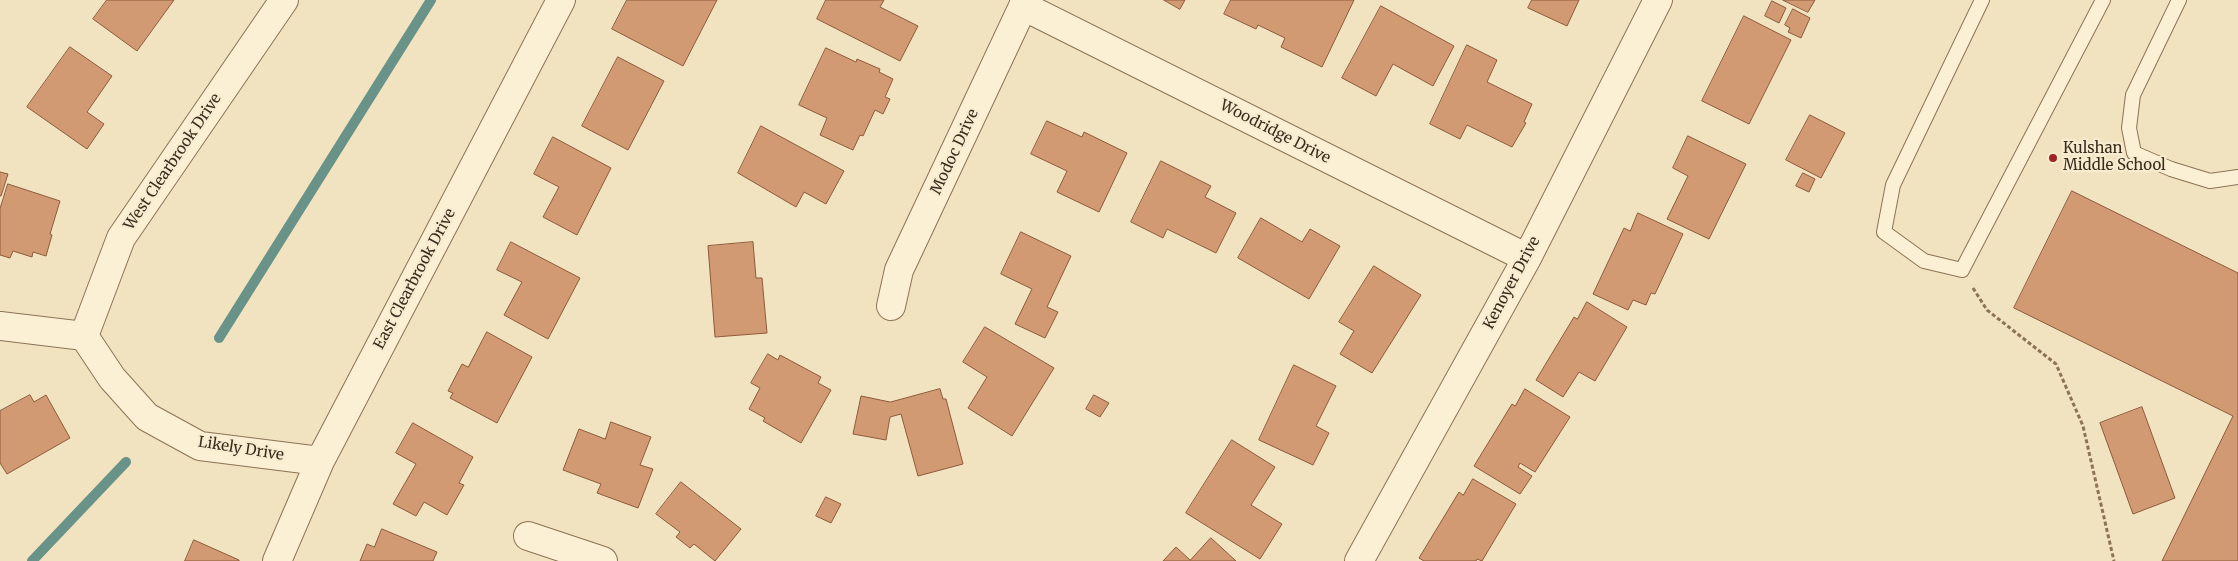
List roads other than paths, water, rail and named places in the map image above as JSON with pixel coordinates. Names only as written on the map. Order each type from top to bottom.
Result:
[{"type":"street","name":"West Clearbrook Drive","points":[[84,336],[121,238],[284,0]]},
{"type":"street","name":"East Clearbrook Drive","points":[[277,561],[320,461],[561,0]]},
{"type":"street","name":"Kenoyer Drive","points":[[1359,561],[1527,258],[1658,0]]},
{"type":"street","name":"Woodridge Drive","points":[[1024,3],[1527,258]]},
{"type":"street","name":"Modoc Drive","points":[[891,306],[899,270],[1024,3]]},
{"type":"street","points":[[0,326],[84,336]]},
{"type":"street","name":"Likely Drive","points":[[84,336],[112,378],[148,417],[200,446],[320,461]]},
{"type":"street","points":[[528,536],[603,561]]},
{"type":"lane","points":[[1982,0],[1893,185],[1884,232],[1924,261],[1962,270],[2103,0]]},
{"type":"lane","points":[[2179,0],[2133,96],[2130,128],[2134,153],[2171,169],[2210,181],[2238,177]]},
{"type":"waterway","points":[[219,338],[431,0]]},
{"type":"waterway","points":[[32,561],[126,462]]},
{"type":"place","name":"Kulshan Middle School","points":[[2053,158]]}]
